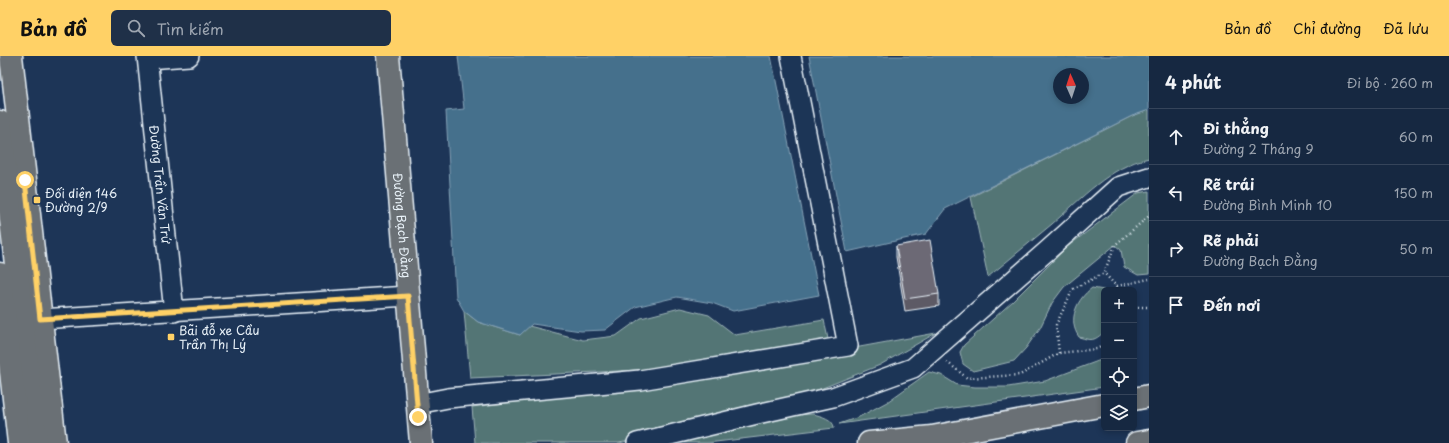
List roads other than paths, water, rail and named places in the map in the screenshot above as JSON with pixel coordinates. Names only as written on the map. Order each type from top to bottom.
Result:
[{"type":"main road","points":[[11,56],[55,443]]},
{"type":"main road","name":"Đường Bạch Đằng","points":[[388,56],[421,443]]},
{"type":"main road","points":[[0,122],[36,443]]},
{"type":"main road","points":[[0,274],[19,443]]},
{"type":"main road","points":[[908,443],[932,437],[1101,406]]},
{"type":"main road","points":[[869,443],[932,437]]},
{"type":"street","points":[[147,57],[189,56]]},
{"type":"street","points":[[417,404],[448,398],[640,380],[848,346],[790,56]]},
{"type":"street","name":"Đường Trần Văn Trứ","points":[[147,57],[174,312]]},
{"type":"street","points":[[637,443],[833,397],[913,368],[1118,187],[1149,177]]},
{"type":"street","points":[[40,319],[174,312],[408,296]]},
{"type":"water","points":[[458,56],[771,56],[819,295],[733,311],[712,303],[677,297],[635,307],[605,330],[581,331],[532,324],[520,335],[478,322],[464,311],[456,297],[446,111],[464,109]]},
{"type":"water","points":[[809,56],[1149,56],[1149,110],[1132,116],[945,209],[926,234],[847,252]]},
{"type":"place","name":"Đối diện 146 Đường 2/9","points":[[37,200]]},
{"type":"place","name":"Bãi đỗ xe Cầu Trần Thị Lý","points":[[171,337]]}]
